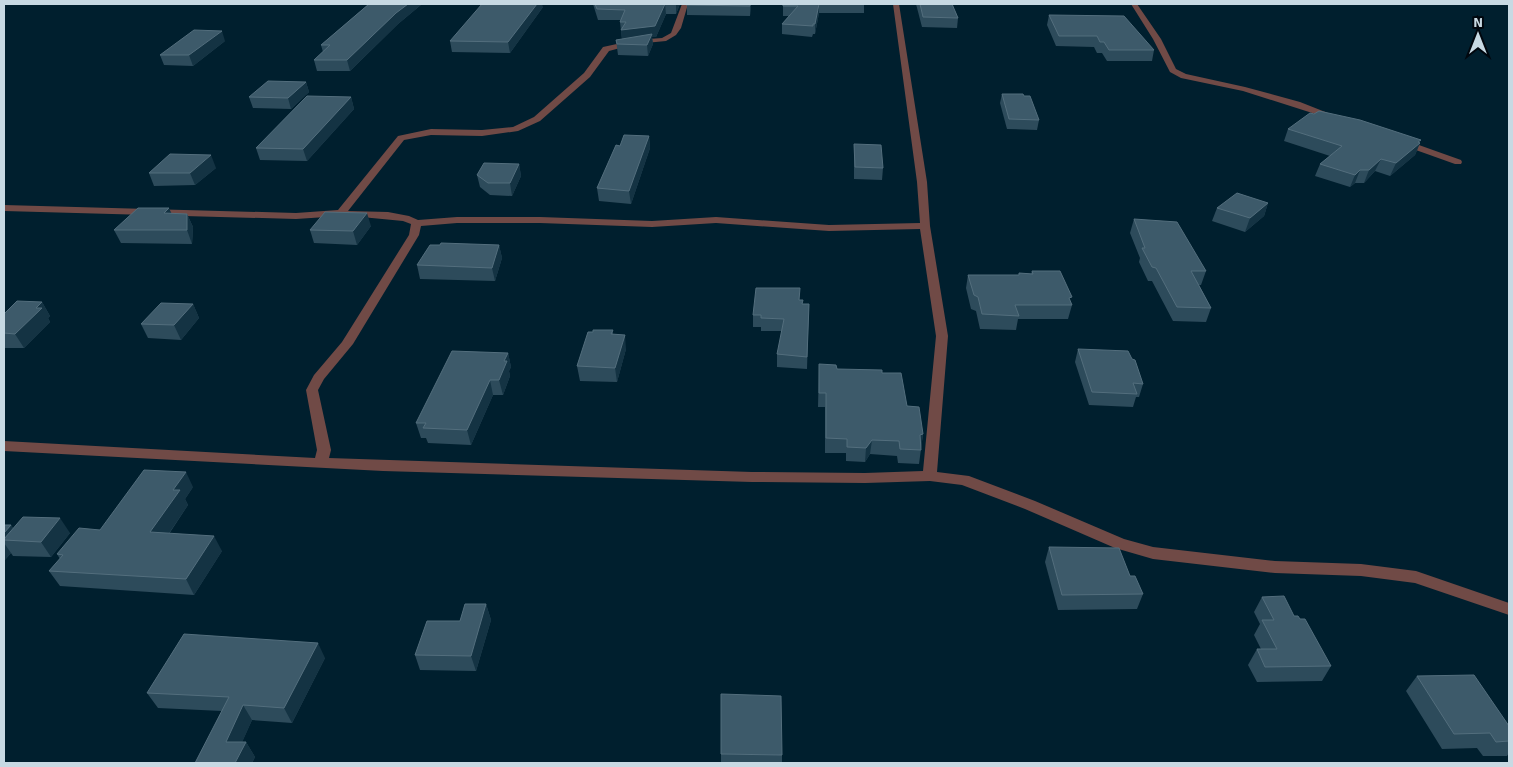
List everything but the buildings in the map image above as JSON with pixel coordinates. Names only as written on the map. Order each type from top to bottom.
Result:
[{"type":"street","points":[[341,213],[401,138],[431,132],[482,133],[515,130],[537,119],[587,75],[606,49],[635,42],[664,40],[674,34],[678,28],[685,4]]},
{"type":"street","points":[[896,4],[922,182],[925,226],[942,336],[930,476]]},
{"type":"street","points":[[1134,4],[1157,38],[1173,70],[1184,76],[1245,89],[1297,104],[1342,120]]},
{"type":"street","points":[[1395,139],[1458,162]]},
{"type":"street","points":[[4,208],[296,216],[341,213],[388,215],[406,218],[416,223],[457,220],[549,220],[652,224],[716,220],[829,228],[925,226]]},
{"type":"street","points":[[321,462],[324,450],[312,390],[318,378],[347,344],[403,255],[414,235],[416,223]]},
{"type":"street","points":[[4,446],[321,462],[752,477],[865,478],[930,476],[964,480],[1030,505],[1120,544],[1153,553],[1275,567],[1361,570],[1416,577],[1509,608]]}]
